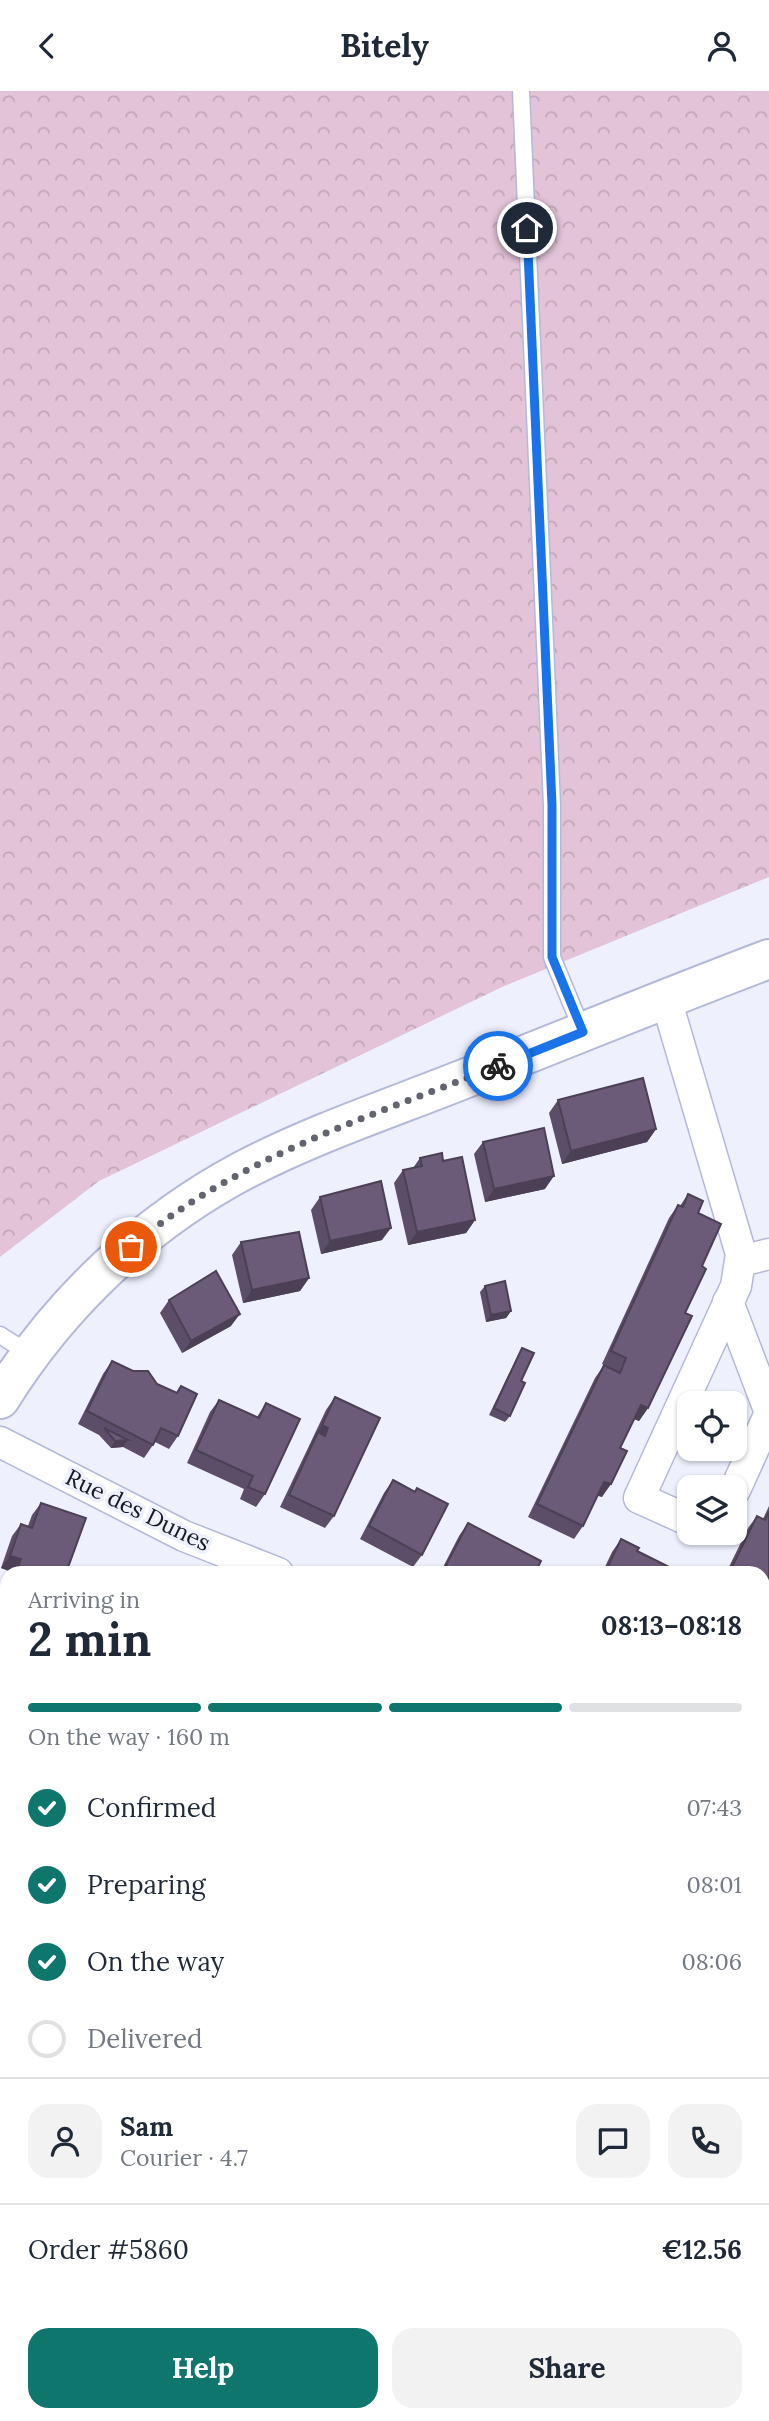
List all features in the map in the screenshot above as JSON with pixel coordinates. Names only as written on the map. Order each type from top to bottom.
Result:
[{"type":"street","points":[[0,1399],[15,1344],[168,1218],[219,1184],[308,1141],[769,959]]},
{"type":"street","points":[[666,999],[755,1257],[739,1278],[639,1498],[677,1515]]},
{"type":"street","points":[[728,1302],[769,1413],[742,1475]]},
{"type":"street","name":"Rue des Dunes","points":[[0,1442],[184,1536],[260,1566]]},
{"type":"lane","points":[[521,91],[552,805],[552,957],[583,1032]]},
{"type":"green space","points":[[0,91],[769,91],[769,877],[502,987],[99,1181],[0,1257]]},
{"type":"building","points":[[643,1078],[656,1129],[571,1151],[558,1100]]},
{"type":"building","points":[[544,1128],[554,1176],[494,1189],[483,1142]]},
{"type":"building","points":[[442,1153],[443,1161],[462,1157],[475,1220],[417,1232],[403,1170],[422,1166],[420,1158]]},
{"type":"building","points":[[381,1181],[391,1228],[330,1241],[320,1197]]},
{"type":"building","points":[[688,1194],[703,1201],[698,1213],[721,1224],[702,1266],[706,1269],[685,1313],[692,1316],[648,1408],[641,1405],[620,1448],[627,1451],[611,1484],[604,1482],[583,1526],[537,1504],[604,1365],[620,1373],[626,1358],[611,1351],[678,1205],[683,1207]]},
{"type":"building","points":[[299,1232],[309,1278],[252,1290],[241,1242]]},
{"type":"building","points":[[216,1271],[240,1314],[191,1341],[169,1300]]},
{"type":"building","points":[[505,1281],[511,1311],[491,1315],[485,1286]]},
{"type":"building","points":[[522,1348],[534,1353],[521,1381],[525,1383],[510,1416],[494,1408]]},
{"type":"building","points":[[112,1361],[133,1371],[148,1371],[157,1384],[177,1393],[181,1386],[197,1394],[178,1436],[161,1428],[153,1445],[87,1411]]},
{"type":"building","points":[[335,1397],[380,1418],[334,1516],[289,1495],[318,1432],[325,1436],[328,1428],[322,1425]]},
{"type":"building","points":[[219,1400],[259,1418],[266,1403],[300,1419],[265,1494],[248,1487],[253,1476],[196,1450]]},
{"type":"building","points":[[104,1428],[128,1440],[115,1441]]},
{"type":"building","points":[[393,1480],[415,1492],[417,1488],[448,1504],[422,1555],[369,1526]]},
{"type":"building","points":[[41,1503],[86,1518],[69,1566],[18,1566],[21,1559],[10,1556],[21,1524],[32,1528]]},
{"type":"building","points":[[769,1512],[769,1566],[732,1566],[743,1545],[747,1545],[747,1536],[757,1516],[765,1520]]},
{"type":"building","points":[[468,1523],[541,1561],[538,1566],[446,1566]]},
{"type":"building","points":[[621,1539],[639,1548],[637,1551],[667,1566],[608,1566]]},
{"type":"way so far","points":[[131,1247],[168,1218],[245,1170],[308,1141],[498,1066]]},
{"type":"route","points":[[498,1066],[583,1032],[566,998],[552,957],[552,805],[527,228]]}]
